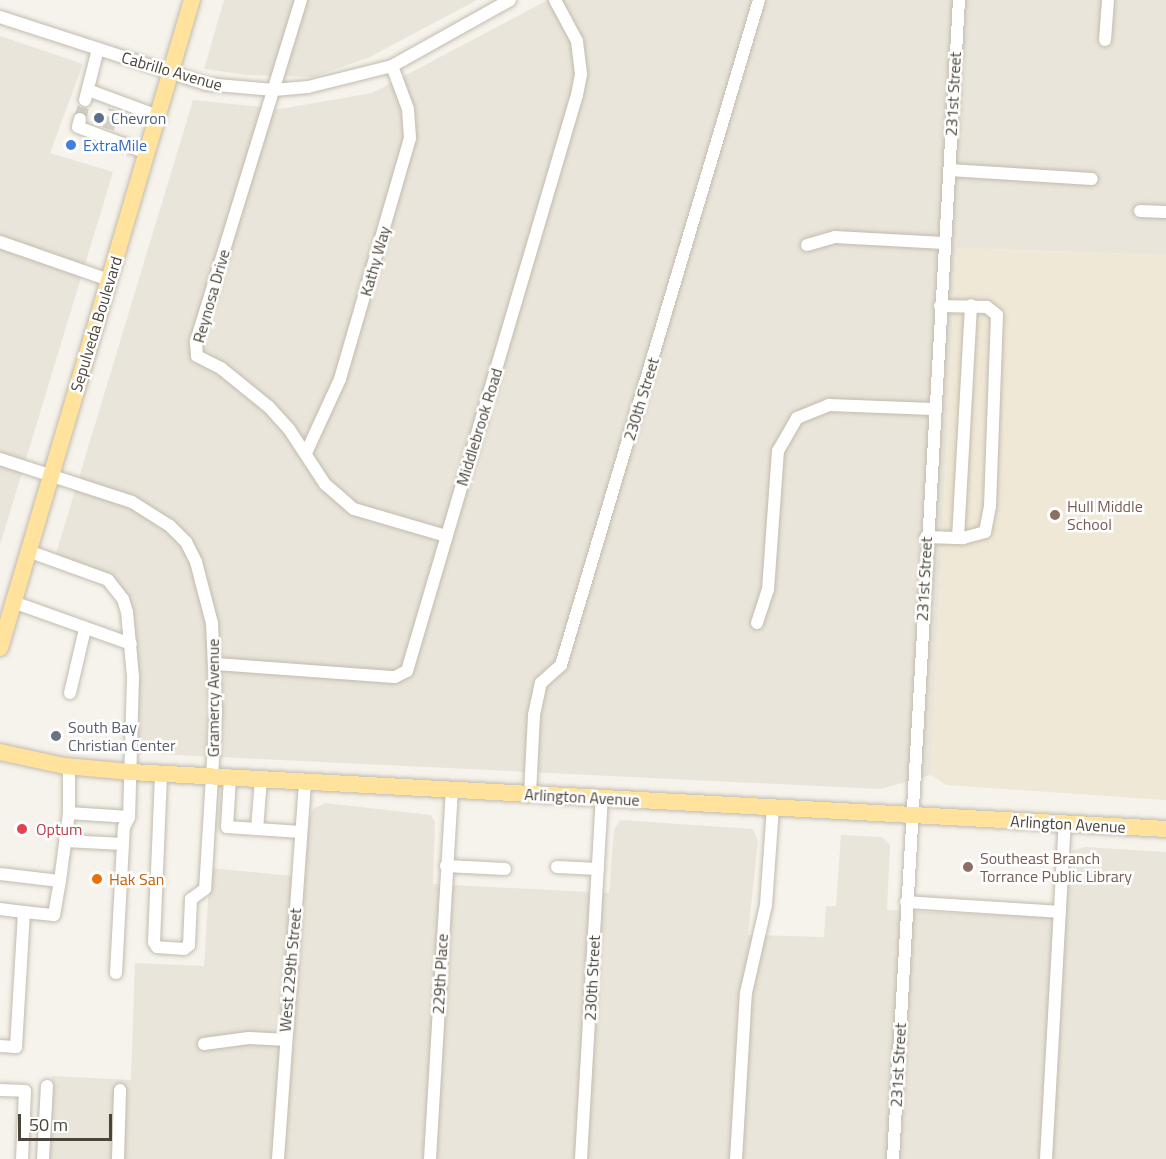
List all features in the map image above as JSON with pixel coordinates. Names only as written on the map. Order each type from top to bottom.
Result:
[{"type":"main road","name":"Sepulveda Boulevard","points":[[0,648],[192,0]]},
{"type":"main road","name":"Arlington Avenue","points":[[0,753],[69,767],[161,774],[1166,829]]},
{"type":"street","name":"Reynosa Drive","points":[[301,0],[196,350],[197,356],[222,369],[269,407],[306,453],[325,484],[354,509],[446,536]]},
{"type":"street","name":"Cabrillo Avenue","points":[[0,17],[170,74],[237,89],[274,90],[308,87],[392,66],[510,0]]},
{"type":"street","name":"Middlebrook Road","points":[[216,664],[402,675],[414,656],[446,536],[577,95],[581,75],[579,49],[555,0]]},
{"type":"street","name":"230th Street","points":[[530,794],[534,715],[541,683],[561,665],[759,0]]},
{"type":"street","name":"231st Street","points":[[893,1159],[910,815],[958,0]]},
{"type":"street","points":[[1105,40],[1108,0]]},
{"type":"street","points":[[98,49],[86,95],[115,106],[158,116]]},
{"type":"street","name":"Kathy Way","points":[[306,453],[340,379],[410,138],[408,109],[392,66]]},
{"type":"street","points":[[80,119],[78,127],[107,133],[147,153]]},
{"type":"street","points":[[949,170],[1092,179]]},
{"type":"street","points":[[1140,211],[1166,212]]},
{"type":"street","points":[[807,244],[835,237],[944,243]]},
{"type":"street","points":[[0,242],[109,280]]},
{"type":"street","points":[[958,538],[970,305]]},
{"type":"street","points":[[926,537],[958,538],[985,532],[990,506],[1000,334],[998,315],[987,307],[940,306]]},
{"type":"street","points":[[757,623],[768,590],[778,451],[797,418],[829,405],[933,409]]},
{"type":"street","name":"Gramercy Avenue","points":[[0,459],[132,502],[170,526],[186,542],[205,584],[216,664],[212,777],[205,889],[191,898],[189,945],[184,949],[157,948],[154,942],[161,774]]},
{"type":"street","points":[[28,551],[108,580],[123,599],[131,644],[131,772],[129,817],[124,827],[116,974]]},
{"type":"street","points":[[13,602],[131,644]]},
{"type":"street","points":[[70,693],[85,629]]},
{"type":"street","points":[[0,909],[54,915],[69,813],[69,767]]},
{"type":"street","points":[[230,778],[227,827],[301,832]]},
{"type":"street","points":[[257,829],[261,779]]},
{"type":"street","name":"West 229th Street","points":[[278,1159],[284,1040],[305,782]]},
{"type":"street","name":"229th Place","points":[[430,1159],[452,790]]},
{"type":"street","name":"230th Street","points":[[581,1159],[602,798]]},
{"type":"street","points":[[736,1159],[746,993],[766,905],[773,807]]},
{"type":"street","points":[[69,813],[129,817]]},
{"type":"street","points":[[1046,1159],[1065,824]]},
{"type":"street","points":[[65,841],[123,844]]},
{"type":"street","points":[[446,866],[506,869]]},
{"type":"street","points":[[557,867],[598,869]]},
{"type":"street","points":[[0,874],[60,881]]},
{"type":"street","points":[[906,902],[1060,912]]},
{"type":"street","points":[[0,1046],[16,1047],[24,912]]},
{"type":"street","points":[[204,1044],[249,1038],[284,1040]]},
{"type":"street","points":[[43,1159],[47,1086]]},
{"type":"street","points":[[0,1090],[25,1091],[22,1159]]},
{"type":"street","points":[[118,1159],[120,1090]]},
{"type":"shaded area","points":[[224,0],[477,0],[368,58],[313,77],[247,75],[204,69]]},
{"type":"shaded area","points":[[548,0],[1166,0],[1166,255],[956,248],[931,775],[880,789],[137,753],[126,595],[55,557],[193,100],[280,109],[372,93]]},
{"type":"shaded area","points":[[0,36],[83,64],[50,153],[113,172],[0,545]]},
{"type":"shaded area","name":"Hull Middle School","points":[[956,248],[1166,255],[1166,800],[946,785],[931,775]]},
{"type":"shaded area","points":[[325,803],[431,815],[435,822],[433,884],[609,893],[614,830],[620,820],[753,829],[758,841],[748,935],[824,937],[826,906],[836,906],[841,835],[882,837],[890,845],[887,910],[1064,918],[1069,857],[1073,850],[1085,847],[1166,852],[1166,1159],[46,1159],[52,1076],[131,1080],[135,963],[204,966],[210,868],[304,877],[309,820],[313,809]]},
{"type":"tunnel","points":[[80,119],[85,100]]},
{"type":"tunnel","points":[[108,129],[114,110]]},
{"type":"place","name":"Chevron","points":[[99,118]]},
{"type":"place","name":"ExtraMile","points":[[71,145]]},
{"type":"place","name":"Hull Middle School","points":[[1055,515]]},
{"type":"place","name":"South Bay Christian Center","points":[[56,736]]},
{"type":"place","name":"Optum","points":[[22,829]]},
{"type":"place","name":"Southeast Branch Torrance Public Library","points":[[968,867]]},
{"type":"place","name":"Hak San","points":[[97,879]]}]
